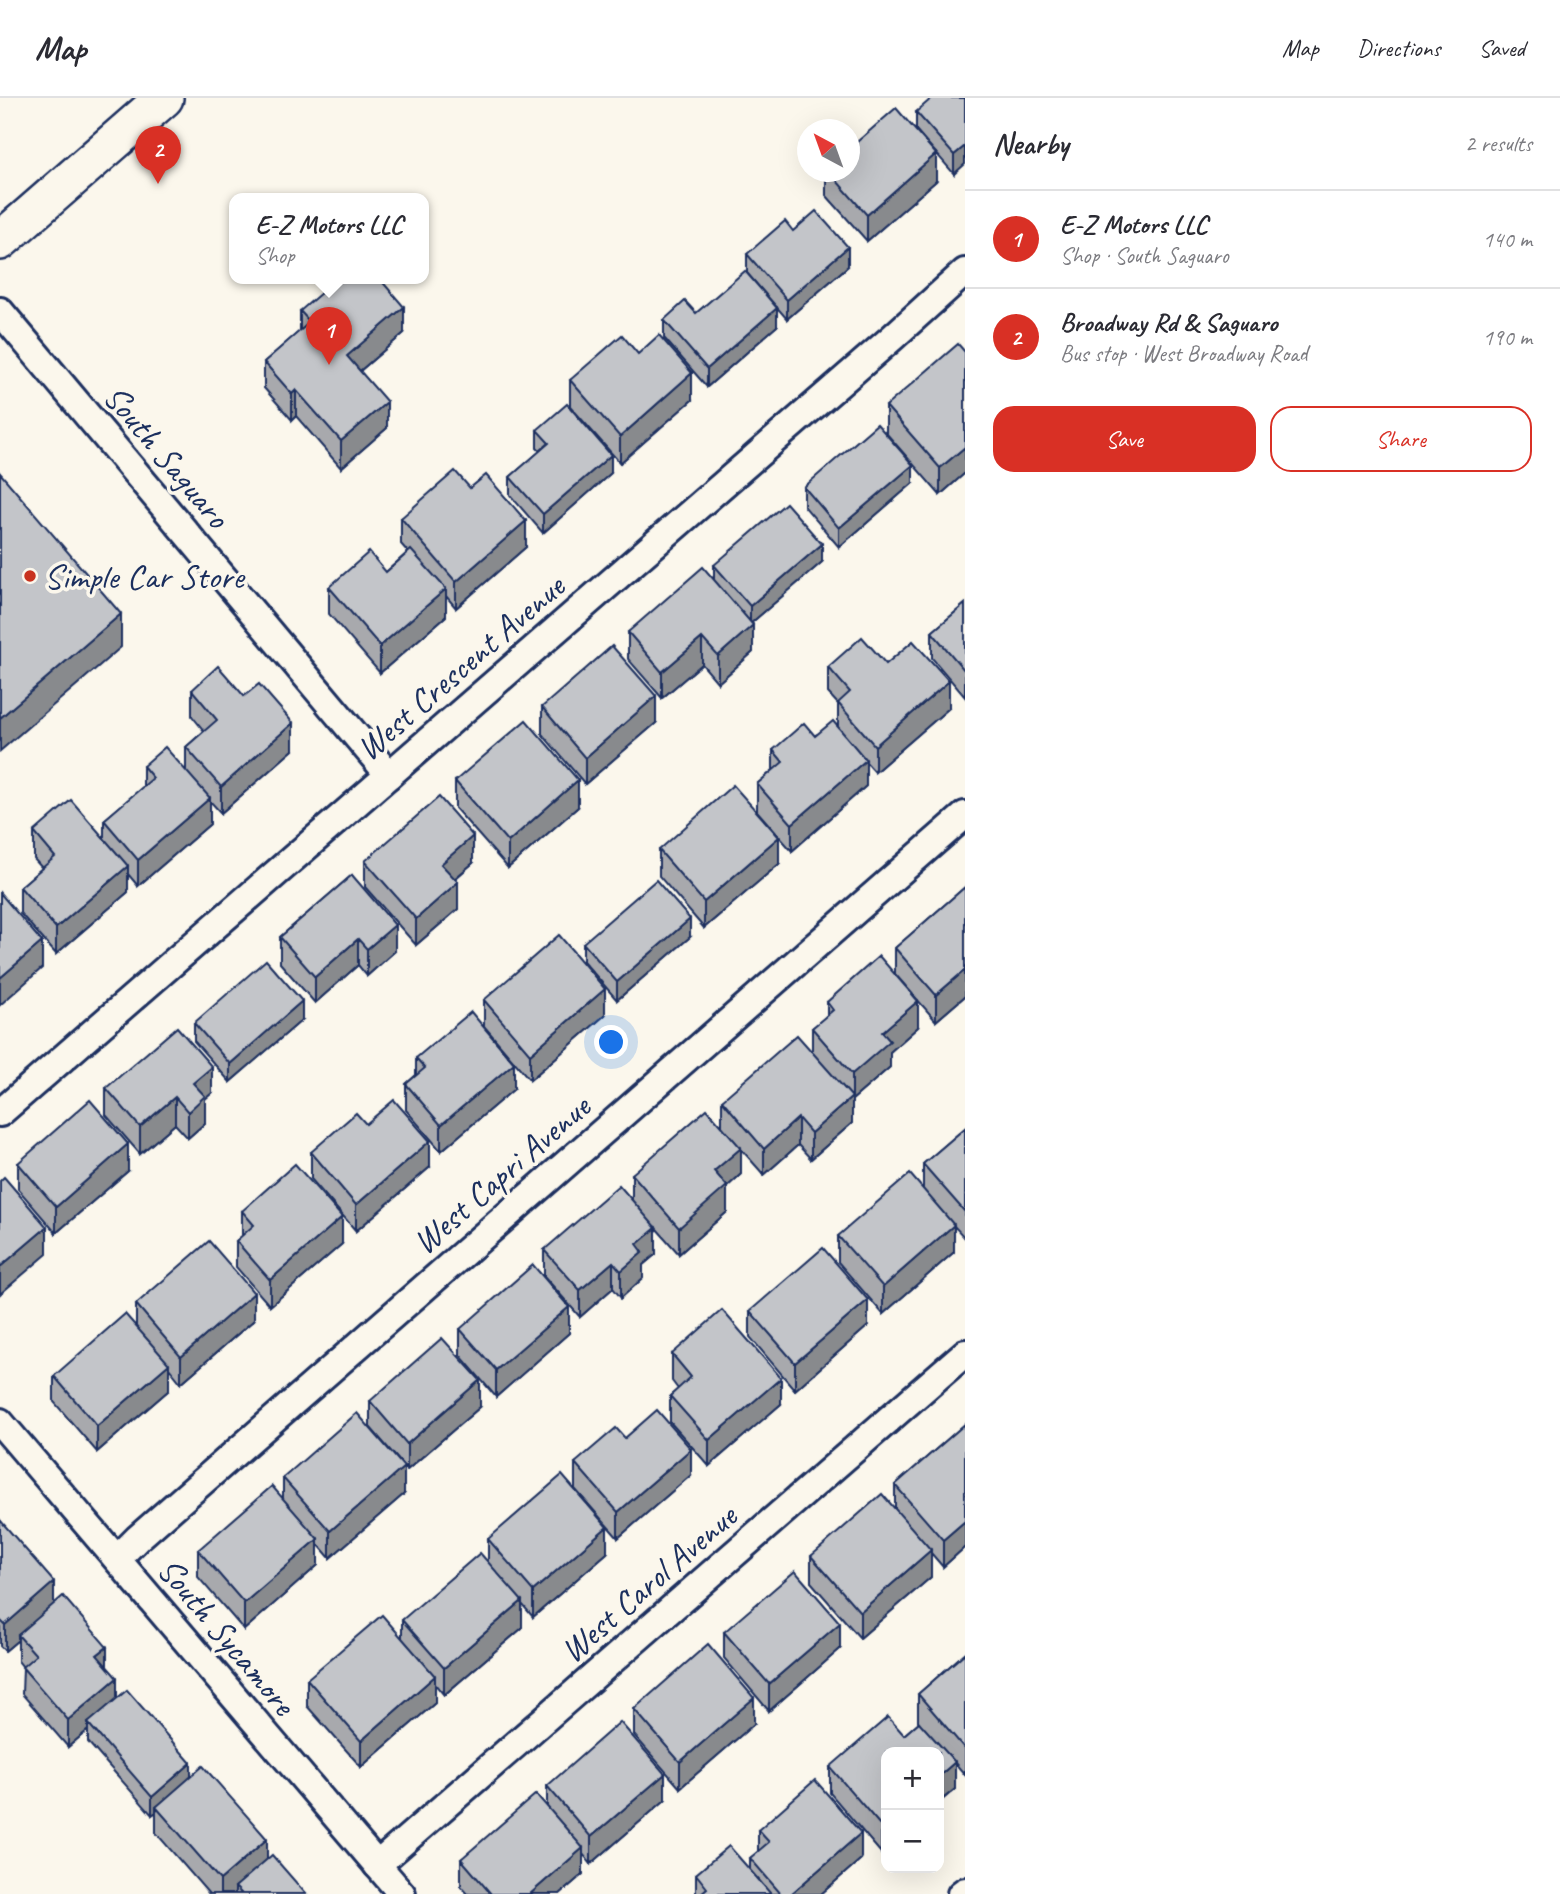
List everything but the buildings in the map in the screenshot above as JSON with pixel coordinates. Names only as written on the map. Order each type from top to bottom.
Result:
[{"type":"main road","points":[[0,241],[164,98]]},
{"type":"street","name":"West Crescent Avenue","points":[[0,1113],[965,272]]},
{"type":"street","name":"South Saguaro","points":[[0,311],[389,775]]},
{"type":"street","name":"West Capri Avenue","points":[[117,1559],[965,814]]},
{"type":"street","name":"West Carol Avenue","points":[[377,1865],[965,1353]]},
{"type":"street","name":"South Sycamore","points":[[0,1422],[402,1894]]},
{"type":"place","name":"Broadway Rd & Saguaro","points":[[158,184]]},
{"type":"place","name":"E-Z Motors LLC","points":[[329,365]]},
{"type":"place","name":"Simple Car Store","points":[[30,576]]}]
